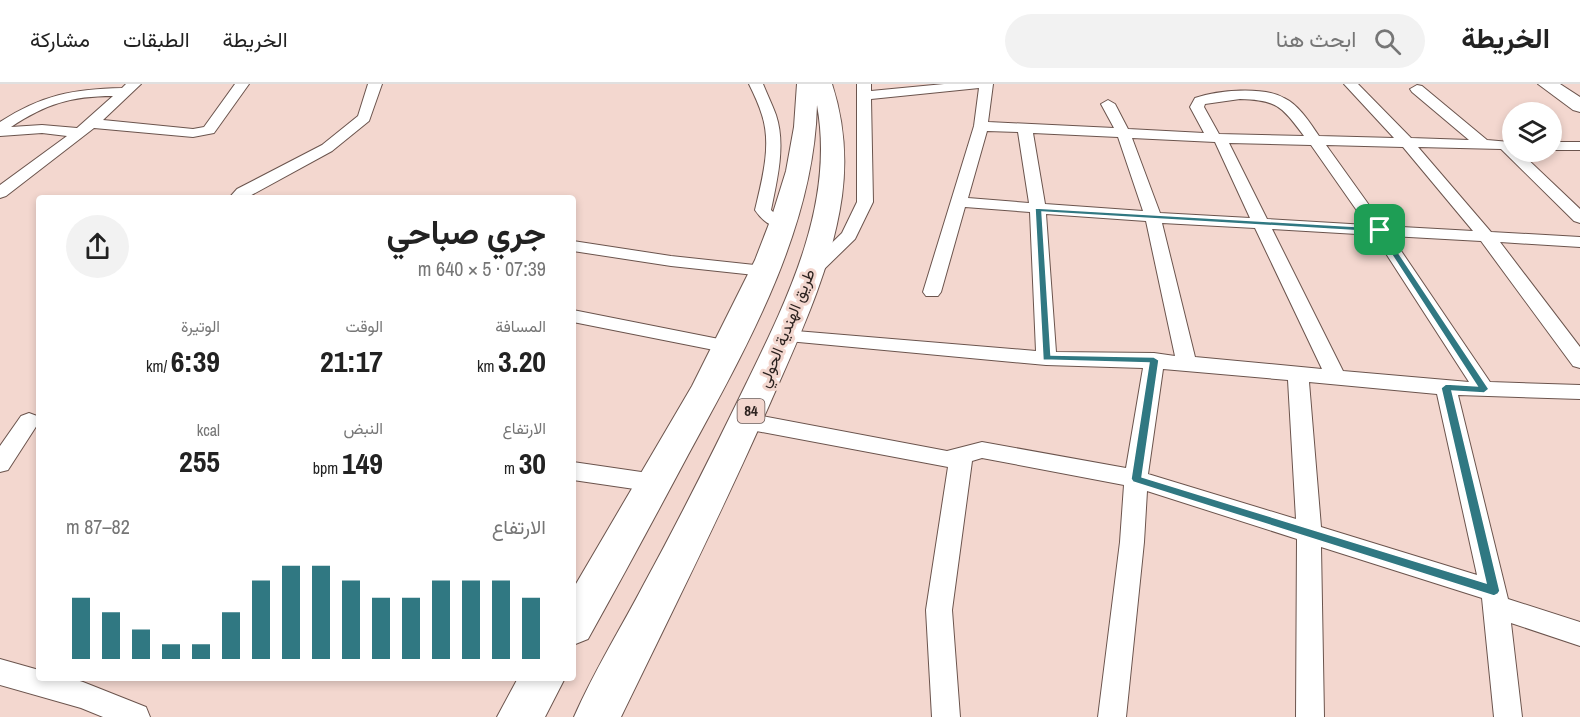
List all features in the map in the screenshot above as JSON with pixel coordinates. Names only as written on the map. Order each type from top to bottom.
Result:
[{"type":"highway","points":[[576,621],[655,483],[729,346],[764,272],[783,224],[798,166],[807,84]]},
{"type":"highway","name":"طريق الهندية الحولي","points":[[597,717],[716,486],[784,336],[809,274],[823,229],[833,166],[832,129],[822,84]]},
{"type":"highway","points":[[520,717],[541,681]]},
{"type":"street","points":[[0,132],[86,128],[202,132],[209,130],[242,84]]},
{"type":"street","points":[[240,195],[327,148],[364,118],[375,84]]},
{"type":"street","points":[[756,84],[770,117],[773,144],[771,174],[763,210],[770,219],[783,224]]},
{"type":"street","points":[[809,274],[849,235],[865,202],[864,90],[985,84],[981,126],[932,292]]},
{"type":"street","points":[[1351,84],[1407,143],[1486,236],[1580,362]]},
{"type":"street","points":[[1547,84],[1580,106]]},
{"type":"street","points":[[0,193],[18,177],[86,128],[129,88]]},
{"type":"street","points":[[0,128],[51,98],[83,92],[129,88]]},
{"type":"street","points":[[1417,89],[1484,145]]},
{"type":"street","points":[[1335,376],[1262,222],[1217,138],[1197,107],[1206,97],[1233,90],[1282,101],[1316,142],[1380,230],[1484,389]]},
{"type":"street","points":[[1108,104],[1125,134],[1152,217],[1186,363]]},
{"type":"street","points":[[981,126],[1316,142],[1502,145]]},
{"type":"street","points":[[1025,129],[1038,209],[1046,358]]},
{"type":"street","points":[[1562,146],[1580,147]]},
{"type":"street","points":[[1525,162],[1580,218]]},
{"type":"street","points":[[960,202],[1152,217],[1580,242]]},
{"type":"street","points":[[576,246],[764,272]]},
{"type":"street","points":[[576,317],[729,346]]},
{"type":"street","points":[[784,336],[1046,358],[1154,360],[1446,388],[1580,392]]},
{"type":"street","points":[[1112,717],[1132,542],[1136,479],[1154,360]]},
{"type":"street","points":[[1298,374],[1309,534],[1310,717]]},
{"type":"street","points":[[1446,388],[1495,599],[1508,717]]},
{"type":"street","points":[[0,464],[29,421]]},
{"type":"street","points":[[746,421],[947,459],[970,451],[982,450],[1136,479],[1309,534],[1495,599],[1580,634]]},
{"type":"street","points":[[946,717],[939,610],[961,456]]},
{"type":"street","points":[[576,471],[655,483]]},
{"type":"street","points":[[0,672],[82,695],[136,717]]},
{"type":"route","points":[[1038,209],[1380,230],[1484,389],[1446,388],[1494,591],[1136,479],[1154,360],[1046,358],[1038,209]]}]
